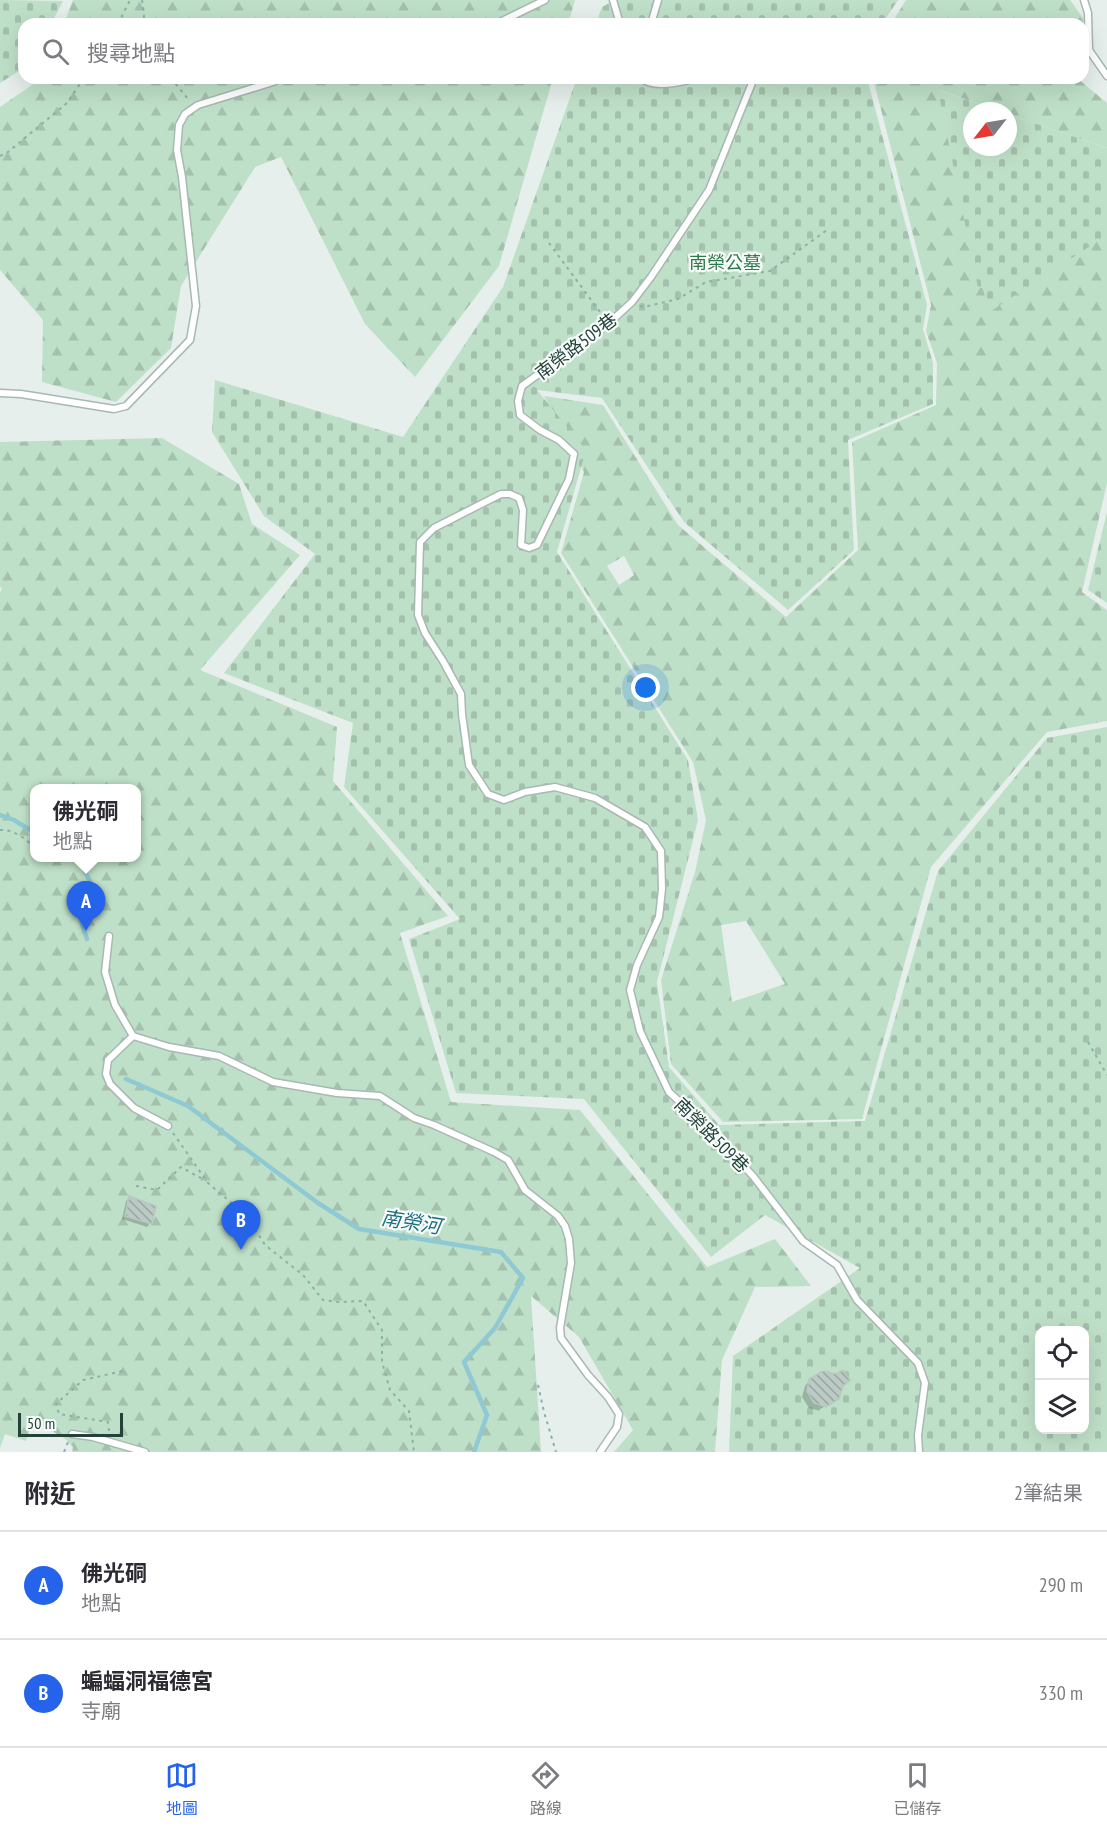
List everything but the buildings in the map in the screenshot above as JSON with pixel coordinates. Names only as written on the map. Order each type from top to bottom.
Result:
[{"type":"lane","points":[[508,18],[545,0]]},
{"type":"lane","points":[[613,0],[618,18]]},
{"type":"lane","points":[[653,18],[658,0]]},
{"type":"lane","points":[[1084,0],[1088,18]]},
{"type":"lane","points":[[1089,50],[1107,76]]},
{"type":"lane","points":[[0,393],[21,394],[114,409],[126,406],[190,340],[196,306],[177,150],[179,125],[185,114],[198,105],[263,84]]},
{"type":"lane","name":"南榮路509巷","points":[[752,84],[709,190],[632,302],[608,324],[522,386],[518,401],[520,415],[559,440],[574,454],[568,478],[537,545],[529,548],[521,545],[523,510],[519,498],[510,494],[501,494],[434,528],[420,542],[418,615],[425,633],[461,694],[469,765],[488,794],[504,800],[525,792],[555,787],[595,798],[645,827],[661,851],[662,889],[659,917],[637,965],[630,990],[640,1031],[669,1092],[703,1123],[753,1176],[803,1240],[837,1265],[857,1300],[918,1363],[925,1383],[918,1435],[919,1452]]},
{"type":"lane","points":[[109,936],[105,972],[115,1005],[133,1036],[169,1047],[219,1056],[273,1082],[337,1093],[380,1096],[414,1118],[508,1160],[525,1190],[558,1216],[565,1226],[569,1239],[571,1263],[560,1328],[561,1338],[619,1414],[617,1427],[600,1452]]},
{"type":"lane","points":[[133,1036],[108,1060],[106,1074],[110,1084],[134,1108],[168,1126]]},
{"type":"lane","points":[[72,1434],[93,1437],[144,1452]]},
{"type":"path","points":[[121,18],[130,0]]},
{"type":"path","points":[[142,0],[144,18]]},
{"type":"path","points":[[0,156],[8,152],[67,103],[80,84]]},
{"type":"path","points":[[176,84],[188,99],[191,110]]},
{"type":"path","points":[[632,302],[644,307],[678,299],[706,282],[770,271],[827,230]]},
{"type":"path","points":[[549,243],[608,324]]},
{"type":"path","points":[[0,830],[5,830],[30,842]]},
{"type":"path","points":[[1088,1042],[1107,1075]]},
{"type":"path","points":[[168,1126],[208,1182]]},
{"type":"path","points":[[136,1186],[157,1190],[182,1167],[208,1182],[247,1216],[265,1245],[303,1275],[323,1300],[363,1301],[382,1330],[382,1362],[390,1390],[409,1411],[414,1452]]},
{"type":"path","points":[[113,1443],[108,1422],[59,1414],[56,1404],[82,1380],[123,1371]]},
{"type":"path","points":[[538,1384],[556,1452]]},
{"type":"green space","points":[[0,0],[63,1],[54,18],[18,18],[18,72],[0,83]]},
{"type":"green space","points":[[73,0],[575,0],[570,18],[66,18]]},
{"type":"green space","points":[[615,0],[898,0],[886,18],[598,18],[602,7]]},
{"type":"green space","points":[[906,0],[1070,0],[1083,18],[895,18]]},
{"type":"green space","points":[[33,84],[551,84],[499,266],[415,377],[365,324],[281,157],[255,167],[181,286],[171,348],[116,402],[42,382],[43,320],[0,270],[0,107]]},
{"type":"green space","name":"南榮公墓","points":[[575,84],[869,84],[927,305],[923,329],[933,363],[933,404],[848,440],[854,550],[788,610],[684,522],[602,398],[537,390],[586,450],[557,552],[688,760],[698,820],[657,982],[669,1067],[719,1125],[865,1121],[938,871],[1047,738],[1107,727],[1107,1452],[729,1452],[733,1356],[860,1268],[765,1215],[711,1257],[584,1099],[456,1093],[409,939],[460,919],[344,787],[353,723],[224,673],[315,554],[264,516],[212,432],[215,380],[403,437],[503,287]]},
{"type":"green space","points":[[875,84],[1084,84],[1107,103],[1107,148],[1017,117],[1017,102],[973,102],[939,90],[963,136],[963,156],[974,156],[1026,255],[1107,193],[1107,483],[1082,592],[1107,610],[1107,721],[1047,732],[931,867],[862,1119],[723,1122],[671,1064],[661,980],[695,872],[706,820],[693,762],[561,553],[584,472],[544,396],[603,405],[678,525],[786,617],[858,550],[852,442],[936,405],[937,363],[926,331],[931,305]],"holes":[[[624,556],[634,575],[619,585],[607,566]],[[746,921],[785,984],[732,1002],[721,925]]]},
{"type":"green space","points":[[938,90],[973,102],[963,102],[963,156],[1017,156],[1017,117],[1107,148],[1107,235],[988,313],[983,288],[978,288]]},
{"type":"green space","points":[[162,438],[239,484],[252,524],[300,555],[200,670],[337,727],[333,781],[448,916],[400,933],[451,1102],[580,1110],[707,1267],[775,1239],[811,1286],[755,1287],[722,1360],[715,1452],[614,1452],[633,1430],[579,1337],[531,1296],[541,1452],[72,1452],[73,1447],[64,1438],[33,1420],[26,1441],[5,1434],[0,1448],[0,593],[2,588],[0,587],[0,442]]},
{"type":"green space","points":[[1107,512],[1107,603],[1088,590]]},
{"type":"waterway","name":"南榮河","points":[[0,815],[30,830]]},
{"type":"waterway","name":"南榮河","points":[[80,862],[94,889],[78,912],[87,939]]},
{"type":"waterway","name":"南榮河","points":[[126,1079],[188,1106],[318,1203],[359,1229],[501,1252],[523,1278],[495,1328],[464,1362],[487,1415],[474,1452]]},
{"type":"place","name":"佛光硐","points":[[86,931]]},
{"type":"place","name":"蝙蝠洞福德宮","points":[[241,1250]]}]
